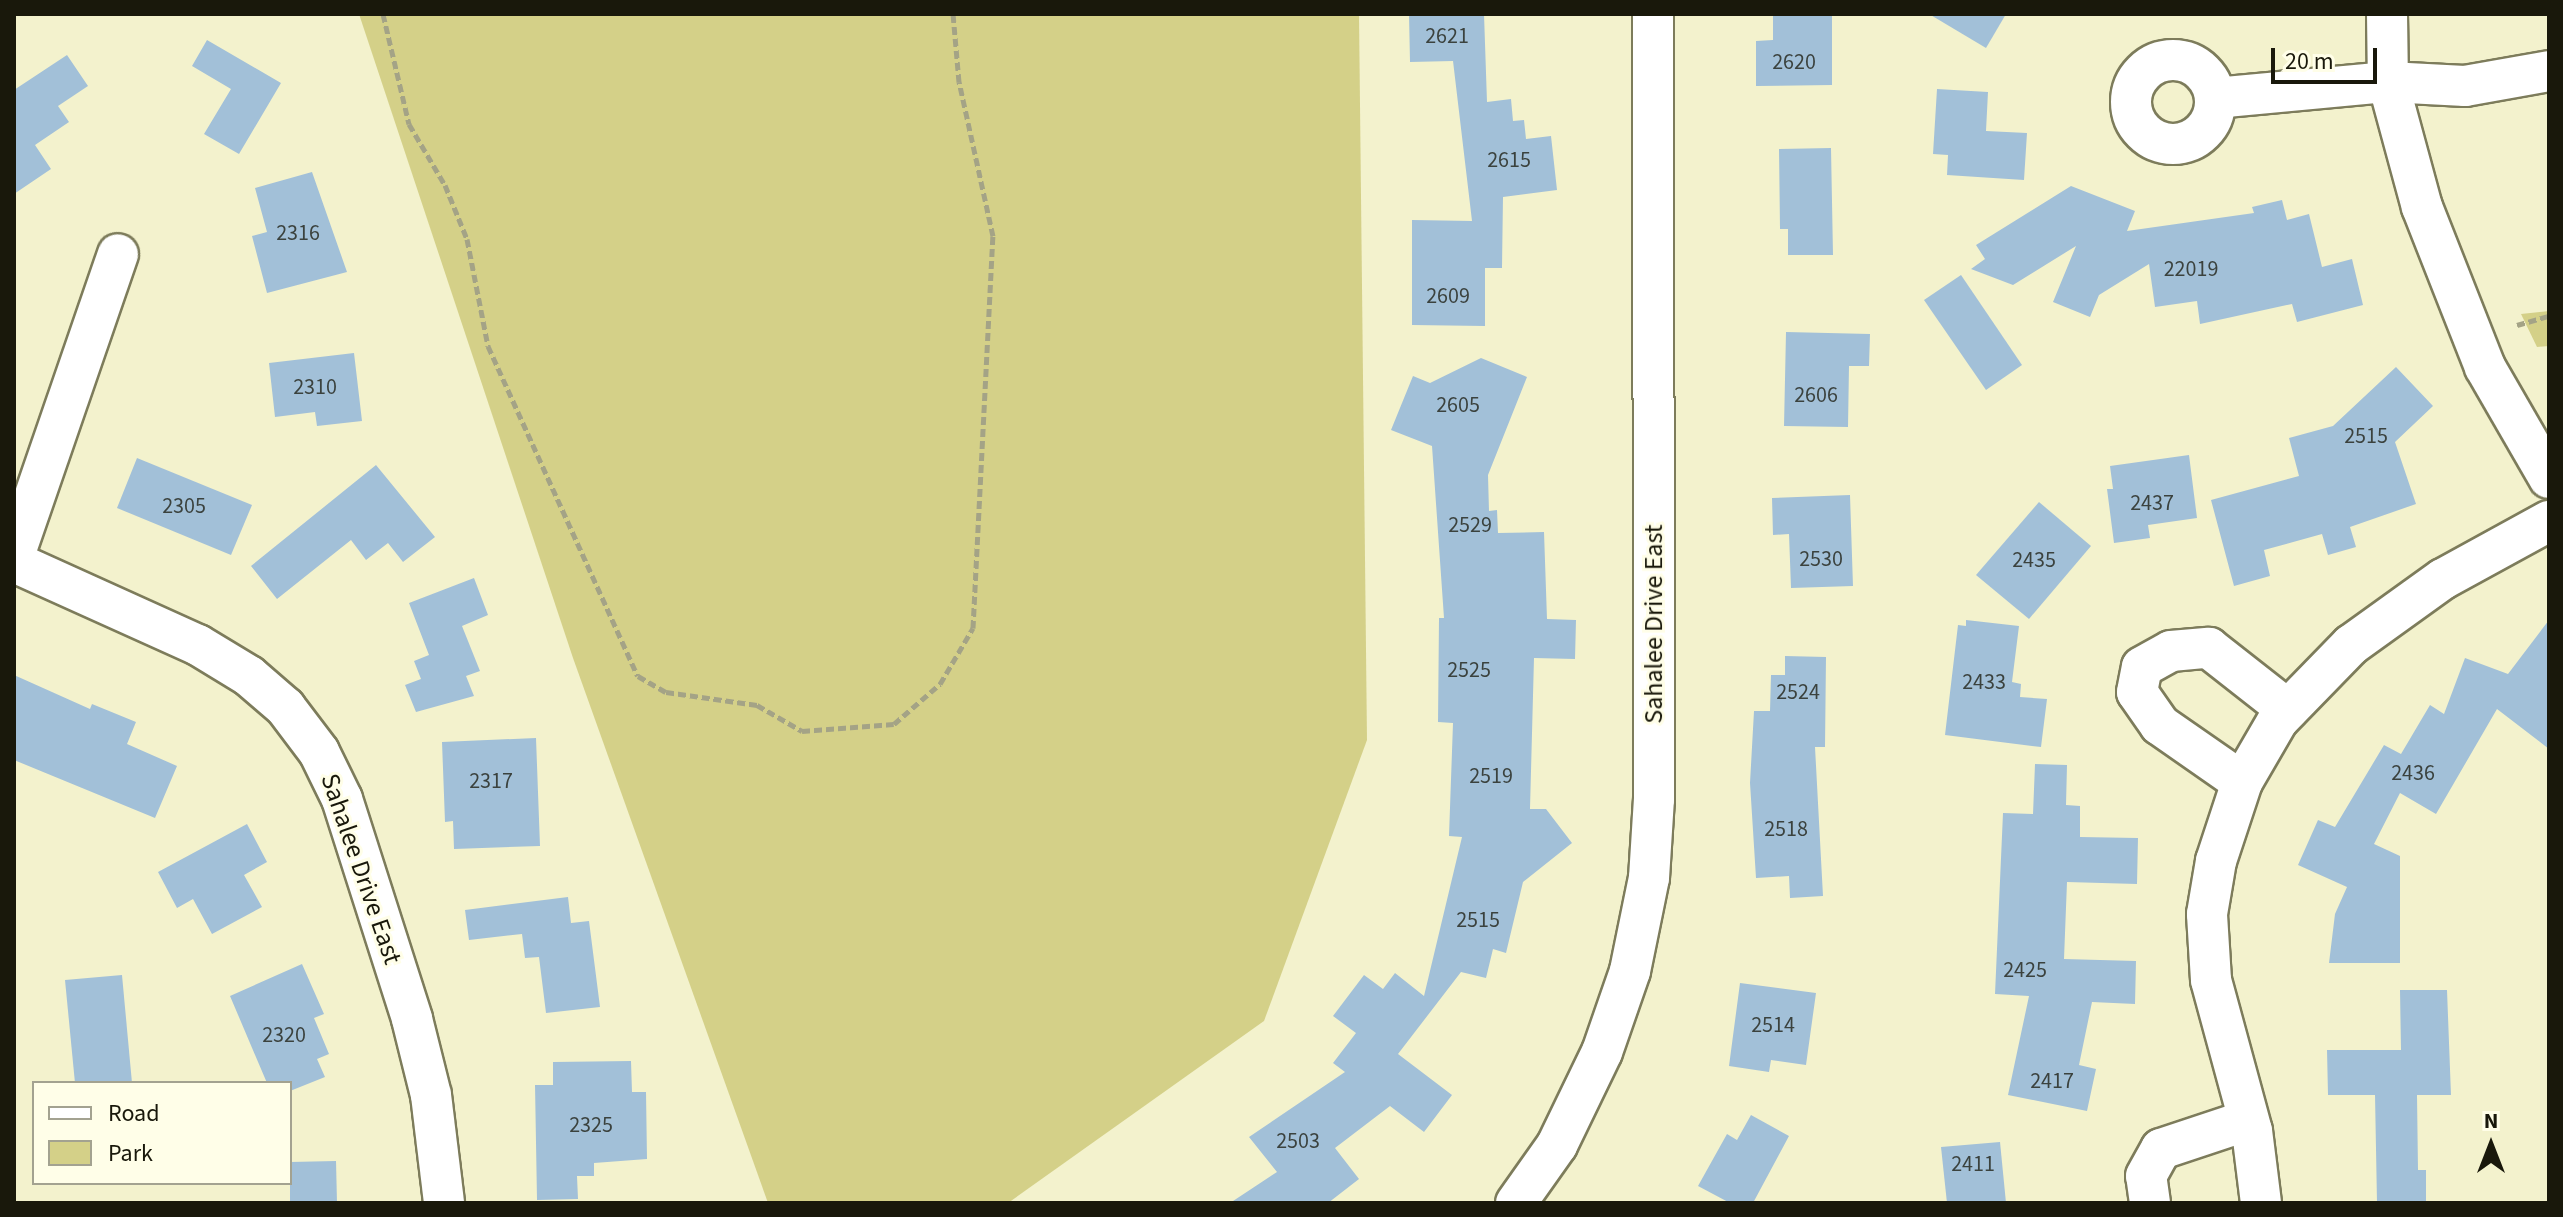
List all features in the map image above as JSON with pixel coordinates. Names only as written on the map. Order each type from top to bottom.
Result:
[{"type":"street","name":"Sahalee Drive East","points":[[1516,1203],[1557,1145],[1602,1052],[1630,971],[1649,878],[1654,799],[1653,14]]},
{"type":"street","points":[[2387,14],[2388,82],[2422,207],[2485,367],[2549,478]]},
{"type":"street","points":[[2215,98],[2388,82],[2465,86],[2549,71]]},
{"type":"street","points":[[14,559],[118,254]]},
{"type":"street","points":[[2261,1203],[2248,1120],[2211,980],[2207,914],[2216,861],[2242,782],[2288,710],[2363,637],[2443,579],[2549,521]]},
{"type":"street","name":"Sahalee Drive East","points":[[14,559],[198,645],[249,676],[285,707],[319,752],[342,799],[412,1019],[431,1095],[444,1203]]},
{"type":"street","points":[[2242,782],[2160,725],[2137,692],[2142,667],[2171,651],[2209,648],[2288,710]]},
{"type":"street","points":[[2150,1203],[2146,1176],[2161,1149],[2248,1120]]},
{"type":"path","points":[[383,14],[409,124],[445,185],[467,239],[488,346],[638,676],[666,692],[757,705],[802,731],[894,724],[940,684],[973,628],[993,236],[959,82],[953,14]]},
{"type":"path","points":[[2517,325],[2549,316]]},
{"type":"green space","points":[[359,14],[1359,14],[1367,740],[1264,1021],[1008,1203],[768,1203],[573,658]]},
{"type":"green space","points":[[2549,311],[2549,346],[2537,347],[2521,314]]},
{"type":"building","points":[[1409,14],[1484,14],[1487,102],[1511,99],[1513,121],[1524,120],[1526,139],[1551,136],[1557,190],[1503,197],[1502,268],[1485,268],[1485,326],[1412,325],[1412,220],[1472,221],[1453,61],[1410,62]]},
{"type":"building","points":[[1773,14],[1832,14],[1832,85],[1756,86],[1756,41],[1773,40]]},
{"type":"building","points":[[1929,14],[2006,14],[1986,48]]},
{"type":"building","points":[[207,40],[281,83],[239,154],[204,134],[231,89],[192,66]]},
{"type":"building","points":[[67,55],[88,86],[58,106],[69,122],[35,145],[51,169],[14,194],[14,90]]},
{"type":"building","points":[[1937,89],[1988,92],[1986,131],[2027,133],[2024,180],[1947,175],[1948,155],[1933,154]]},
{"type":"building","points":[[1831,148],[1833,255],[1788,255],[1788,229],[1780,229],[1779,149]]},
{"type":"building","points":[[312,172],[347,272],[267,293],[252,236],[267,232],[255,188]]},
{"type":"building","points":[[2071,186],[2135,211],[2127,231],[2254,213],[2252,207],[2282,200],[2287,220],[2309,214],[2322,267],[2352,259],[2363,305],[2297,322],[2292,304],[2200,324],[2197,301],[2155,307],[2149,264],[2099,295],[2090,317],[2053,302],[2076,246],[2013,285],[1971,269],[1985,259],[1976,245]]},
{"type":"building","points":[[1961,275],[2022,365],[1986,390],[1924,300]]},
{"type":"building","points":[[1786,332],[1870,334],[1869,366],[1849,366],[1848,427],[1784,426]]},
{"type":"building","points":[[354,353],[362,421],[317,426],[315,412],[275,417],[269,363]]},
{"type":"building","points":[[1481,358],[1527,377],[1488,475],[1489,511],[1497,510],[1498,533],[1544,532],[1547,619],[1576,620],[1575,659],[1534,658],[1530,809],[1546,809],[1572,843],[1523,882],[1506,953],[1493,949],[1486,978],[1461,972],[1398,1054],[1452,1095],[1424,1132],[1390,1106],[1335,1148],[1359,1179],[1328,1203],[1230,1203],[1277,1172],[1249,1137],[1345,1072],[1333,1063],[1356,1033],[1333,1016],[1364,975],[1383,989],[1395,973],[1424,996],[1462,837],[1449,836],[1453,723],[1438,722],[1439,618],[1444,618],[1432,446],[1391,430],[1413,376],[1430,383]]},
{"type":"building","points":[[2396,367],[2433,406],[2395,442],[2416,504],[2350,527],[2356,547],[2328,555],[2322,534],[2264,550],[2270,576],[2234,586],[2211,500],[2299,476],[2289,438],[2333,426]]},
{"type":"building","points":[[2189,455],[2197,518],[2148,525],[2150,538],[2114,543],[2107,489],[2113,489],[2110,466]]},
{"type":"building","points":[[137,458],[252,505],[231,555],[117,508]]},
{"type":"building","points":[[376,465],[435,537],[403,562],[388,543],[366,560],[351,540],[277,599],[251,566]]},
{"type":"building","points":[[1850,495],[1853,586],[1791,588],[1789,534],[1773,535],[1772,498]]},
{"type":"building","points":[[2039,502],[2091,546],[2029,619],[1976,575]]},
{"type":"building","points":[[474,578],[488,615],[462,626],[480,671],[466,676],[474,696],[416,712],[405,685],[421,679],[414,661],[429,655],[409,603]]},
{"type":"building","points":[[1966,620],[2019,626],[2012,682],[2021,684],[2020,697],[2047,699],[2041,747],[1945,735],[1958,625],[1966,626]]},
{"type":"building","points":[[2549,620],[2549,749],[2497,709],[2436,814],[2400,793],[2374,844],[2400,856],[2400,963],[2329,963],[2335,914],[2347,887],[2298,865],[2318,820],[2335,827],[2384,745],[2401,754],[2430,705],[2444,714],[2465,658],[2508,674]]},
{"type":"building","points":[[1785,656],[1826,657],[1825,747],[1815,747],[1823,896],[1790,898],[1789,876],[1756,878],[1750,783],[1754,711],[1770,711],[1771,675],[1785,675]]},
{"type":"building","points":[[14,675],[90,709],[92,704],[136,722],[127,744],[177,766],[155,818],[14,760]]},
{"type":"building","points":[[536,738],[540,846],[454,849],[453,821],[445,822],[442,742]]},
{"type":"building","points":[[2035,764],[2067,765],[2066,805],[2080,806],[2080,837],[2138,838],[2137,884],[2067,882],[2064,959],[2136,961],[2135,1004],[2092,1002],[2079,1065],[2096,1069],[2087,1111],[2008,1095],[2029,996],[1995,994],[2003,813],[2033,814]]},
{"type":"building","points":[[247,824],[267,862],[244,875],[262,907],[212,934],[193,899],[177,908],[158,872]]},
{"type":"building","points":[[568,897],[571,923],[589,921],[600,1007],[546,1013],[539,957],[525,958],[522,934],[469,940],[465,910]]},
{"type":"building","points":[[302,964],[324,1014],[314,1018],[329,1054],[317,1059],[325,1077],[292,1090],[292,1081],[266,1081],[230,996]]},
{"type":"building","points":[[122,975],[132,1081],[75,1081],[65,980]]},
{"type":"building","points":[[1740,983],[1816,993],[1806,1065],[1771,1060],[1769,1072],[1729,1066]]},
{"type":"building","points":[[2400,990],[2447,990],[2451,1095],[2417,1095],[2418,1170],[2426,1170],[2426,1203],[2377,1203],[2375,1095],[2328,1095],[2327,1050],[2401,1050]]},
{"type":"building","points":[[631,1061],[632,1092],[646,1092],[647,1159],[594,1163],[594,1176],[577,1176],[578,1199],[537,1200],[535,1085],[553,1085],[553,1062]]},
{"type":"building","points":[[1751,1115],[1789,1136],[1753,1203],[1730,1203],[1698,1186],[1727,1134],[1737,1140]]},
{"type":"building","points":[[2000,1142],[2006,1203],[1947,1203],[1941,1147]]},
{"type":"building","points":[[336,1161],[337,1203],[290,1203],[292,1162]]}]
